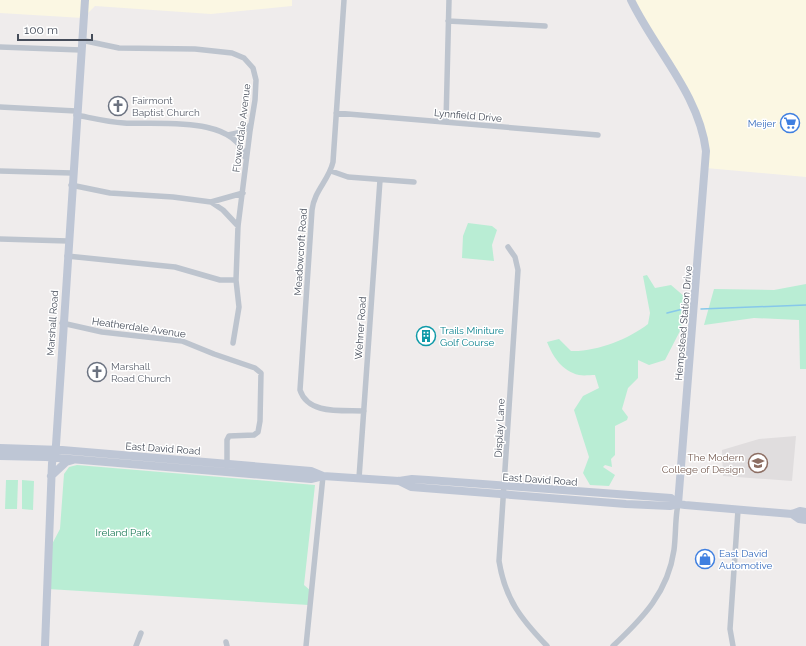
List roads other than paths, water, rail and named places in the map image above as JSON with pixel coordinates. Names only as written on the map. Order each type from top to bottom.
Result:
[{"type":"street","name":"Marshall Road","points":[[45,646],[51,476],[54,454],[84,0]]},
{"type":"street","name":"Meadowcroft Road","points":[[344,0],[331,171],[318,190],[313,203],[300,390],[306,402],[316,408],[364,412]]},
{"type":"street","points":[[446,122],[449,0]]},
{"type":"street","name":"Hempstead Station Drive","points":[[613,646],[643,617],[664,584],[672,560],[678,504],[706,151],[702,127],[692,106],[631,0]]},
{"type":"street","points":[[448,21],[545,26]]},
{"type":"street","name":"Flowerdale Avenue","points":[[82,40],[119,48],[213,50],[232,53],[244,58],[254,68],[256,80],[256,100],[251,123],[238,226],[236,280],[239,307],[233,343]]},
{"type":"street","points":[[0,47],[81,50]]},
{"type":"street","points":[[0,107],[76,113],[123,123],[192,125],[228,134],[242,132],[251,123]]},
{"type":"street","name":"Lynnfield Drive","points":[[336,113],[598,135]]},
{"type":"street","points":[[228,134],[242,148],[246,162]]},
{"type":"street","points":[[0,171],[72,173]]},
{"type":"street","points":[[331,171],[342,176],[414,182]]},
{"type":"street","name":"Wehner Road","points":[[359,478],[380,180]]},
{"type":"street","points":[[71,185],[110,193],[173,197],[211,202],[243,193]]},
{"type":"street","points":[[211,202],[223,210],[238,226]]},
{"type":"street","points":[[0,239],[68,241]]},
{"type":"street","name":"Display Lane","points":[[508,247],[515,257],[518,270],[499,555],[504,588],[516,610],[547,646]]},
{"type":"street","points":[[67,256],[132,264],[174,267],[220,280],[236,280]]},
{"type":"street","name":"Heatherdale Avenue","points":[[62,323],[102,332],[182,341],[255,368],[261,373],[260,421],[258,432],[254,435],[229,436],[227,440],[227,468]]},
{"type":"street","name":"East David Road","points":[[0,448],[54,454],[227,468]]},
{"type":"street","name":"East David Road","points":[[0,456],[54,454],[75,460],[227,468],[312,470],[323,476],[399,481],[411,487],[671,498],[678,504],[792,514],[800,511],[806,512]]},
{"type":"street","points":[[51,476],[66,462],[75,460]]},
{"type":"street","points":[[306,646],[323,476]]},
{"type":"street","points":[[732,646],[730,629],[738,510]]},
{"type":"street","name":"East David Road","points":[[792,514],[799,519],[806,520]]},
{"type":"street","points":[[136,646],[141,633]]},
{"type":"waterway","points":[[701,309],[806,305]]},
{"type":"waterway","points":[[667,313],[687,308]]},
{"type":"place","name":"Fairmont Baptist Church","points":[[118,106]]},
{"type":"place","name":"Meijer","points":[[790,123]]},
{"type":"place","name":"Trails Miniture Golf Course","points":[[426,336]]},
{"type":"place","name":"Marshall Road Church","points":[[97,372]]},
{"type":"place","name":"The Modern College of Design","points":[[758,463]]},
{"type":"place","name":"East David Automotive","points":[[705,559]]},
{"type":"park label","name":"Ireland Park","points":[[123,532]]}]
